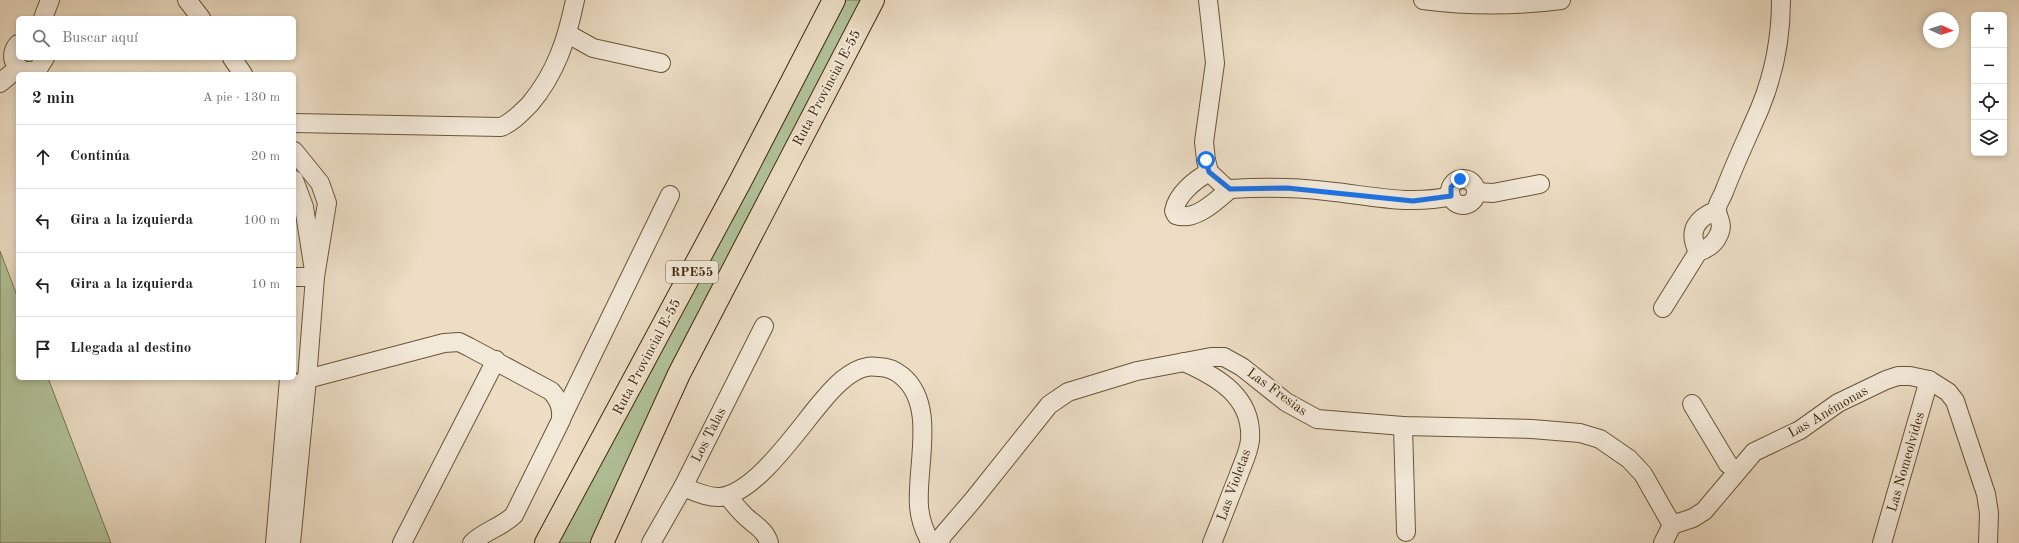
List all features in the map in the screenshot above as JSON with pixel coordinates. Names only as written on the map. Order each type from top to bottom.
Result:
[{"type":"main road","name":"Ruta Provincial E-55","points":[[546,543],[598,449],[741,180],[834,0]]},
{"type":"main road","name":"Ruta Provincial E-55","points":[[606,540],[679,374],[874,0]]},
{"type":"street","points":[[44,16],[50,0]]},
{"type":"street","points":[[188,0],[200,16]]},
{"type":"street","points":[[296,123],[501,127],[509,124],[520,115],[540,92],[552,74],[568,34],[575,0]]},
{"type":"street","points":[[1208,0],[1215,63],[1204,142],[1209,172],[1230,189]]},
{"type":"street","points":[[1423,0],[1476,5],[1516,5],[1561,0]]},
{"type":"street","points":[[1663,308],[1698,252],[1706,250],[1713,245],[1719,235],[1721,226],[1717,210],[1738,155],[1766,92],[1779,36],[1782,0]]},
{"type":"street","points":[[568,34],[593,48],[661,63]]},
{"type":"street","points":[[16,46],[13,58],[18,68],[27,72]]},
{"type":"street","points":[[33,72],[42,66],[44,60]]},
{"type":"street","points":[[234,60],[242,72]]},
{"type":"street","points":[[0,82],[18,68]]},
{"type":"street","points":[[291,543],[315,277],[327,203],[320,183],[296,153]]},
{"type":"street","points":[[1209,172],[1199,178],[1178,199],[1174,211],[1176,215],[1182,217],[1198,212],[1230,189],[1287,188],[1413,201],[1451,196],[1451,187],[1460,179],[1469,180],[1473,183],[1476,192],[1493,193],[1540,184]]},
{"type":"street","points":[[296,185],[304,207],[315,277]]},
{"type":"street","points":[[472,543],[479,536],[508,521],[514,515],[670,194]]},
{"type":"street","points":[[1698,252],[1694,240],[1696,224],[1699,219],[1717,210]]},
{"type":"street","points":[[296,277],[315,277]]},
{"type":"street","name":"Los Talas","points":[[651,543],[683,486],[764,326]]},
{"type":"street","points":[[275,543],[289,385],[444,343],[458,342],[496,360],[551,391],[557,397],[562,409],[561,420]]},
{"type":"street","name":"Las Fresias","points":[[939,543],[943,535],[974,500],[1049,405],[1058,397],[1094,384],[1137,372],[1211,357],[1224,357],[1234,362],[1286,402],[1317,419],[1404,426],[1532,429],[1590,435],[1616,448],[1643,474],[1672,525]]},
{"type":"street","points":[[402,543],[496,360]]},
{"type":"street","name":"Las Violetas","points":[[1184,362],[1223,382],[1234,393],[1247,412],[1250,426],[1250,441],[1245,458],[1212,543]]},
{"type":"street","points":[[683,486],[698,493],[718,497],[728,496],[744,488],[762,473],[809,415],[838,384],[852,373],[867,367],[885,367],[899,374],[910,383],[920,404],[922,423],[919,506],[922,525],[931,543]]},
{"type":"street","name":"Las Anémonas","points":[[1672,525],[1693,518],[1704,511],[1754,452],[1800,430],[1838,403],[1886,380],[1898,376],[1910,376],[1929,380],[1948,392],[1958,409],[1986,494],[1989,513],[1988,543]]},
{"type":"street","name":"Las Nomeolvides","points":[[1882,543],[1929,380]]},
{"type":"street","points":[[1692,404],[1728,464],[1738,472]]},
{"type":"street","points":[[1404,426],[1406,532]]},
{"type":"street","name":"RPE55","points":[[535,543],[571,477],[598,449]]},
{"type":"street","points":[[728,496],[745,517],[759,526],[767,537],[769,543]]},
{"type":"street","points":[[1663,543],[1672,525]]},
{"type":"green space","points":[[844,0],[865,0],[594,543],[557,543]]},
{"type":"green space","points":[[0,251],[16,293],[16,380],[49,380],[111,543],[0,543]]},
{"type":"route","points":[[1206,160],[1209,172],[1225,187],[1230,189],[1270,187],[1287,188],[1413,201],[1451,196],[1451,187],[1460,179]]}]
